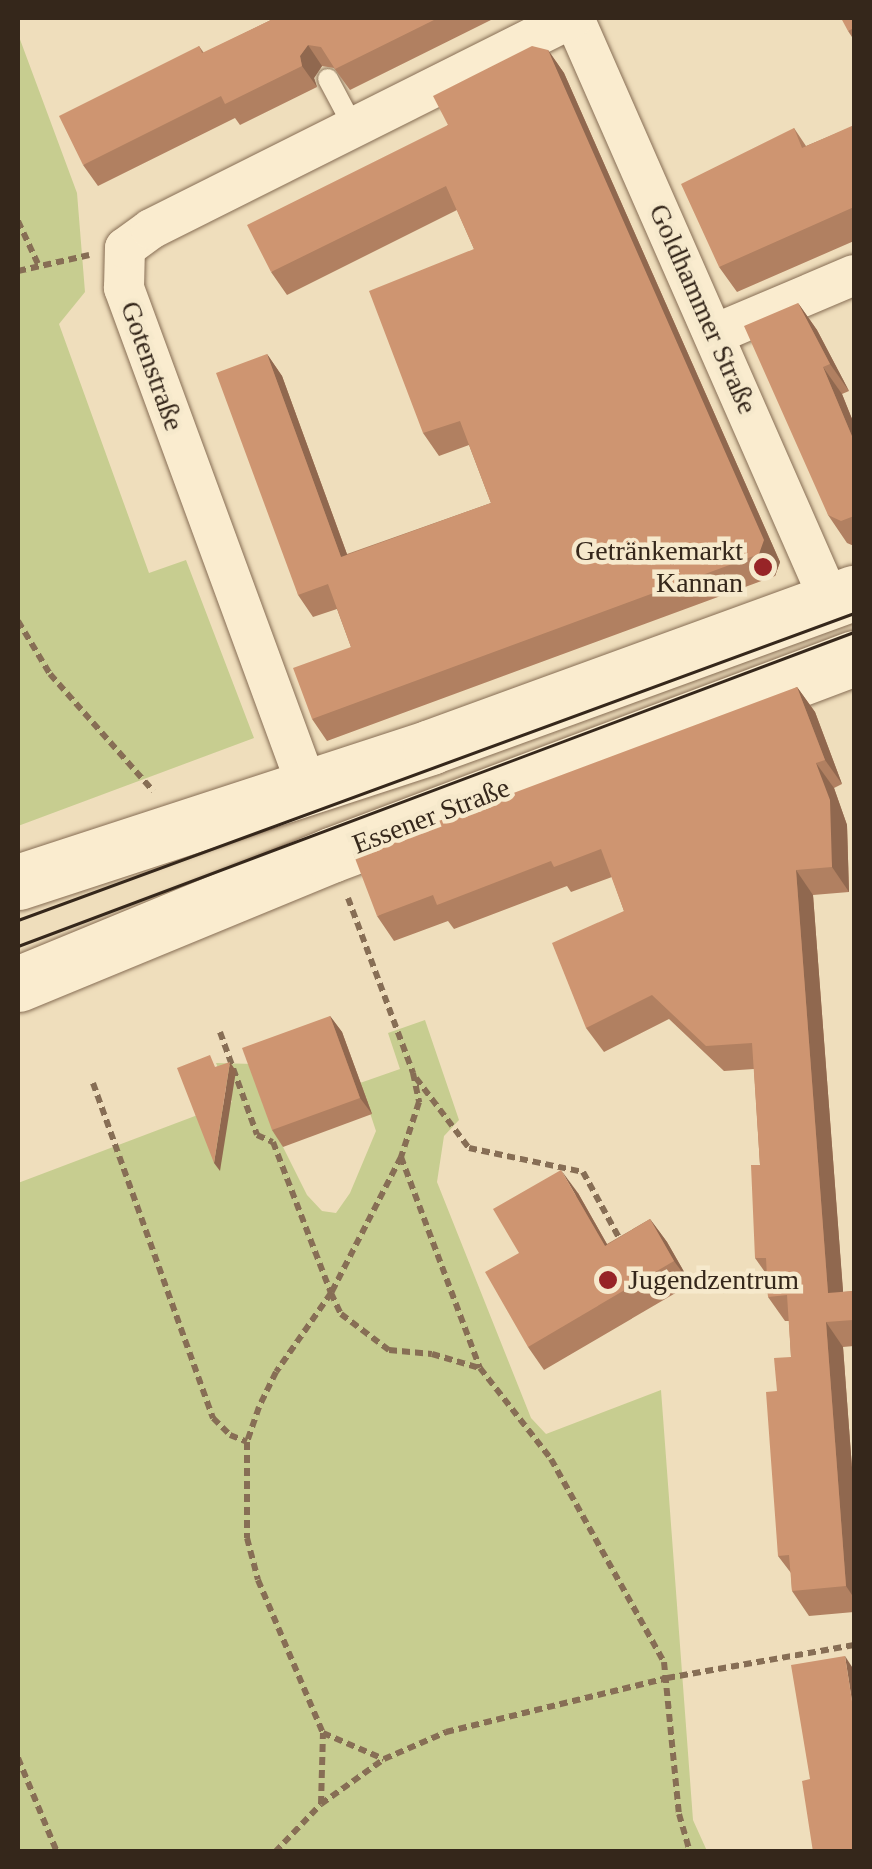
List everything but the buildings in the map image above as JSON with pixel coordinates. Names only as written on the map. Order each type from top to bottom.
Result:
[{"type":"main road","points":[[18,882],[430,747],[842,597]]},
{"type":"main road","name":"Essener Straße","points":[[18,984],[331,855],[852,665],[842,597]]},
{"type":"street","points":[[125,248],[151,229],[574,18]]},
{"type":"street","name":"Goldhammer Straße","points":[[574,18],[716,334],[842,597]]},
{"type":"street","name":"Gotenstraße","points":[[125,248],[124,288],[306,786]]},
{"type":"street","points":[[716,334],[854,274]]},
{"type":"lane","points":[[328,79],[354,128]]},
{"type":"path","points":[[18,221],[38,264]]},
{"type":"path","points":[[18,271],[125,248]]},
{"type":"path","points":[[18,621],[50,674],[146,780]]},
{"type":"path","points":[[322,1804],[323,1734],[258,1580],[247,1538],[247,1442],[276,1372],[330,1293],[401,1157],[419,1102],[413,1073],[331,855]]},
{"type":"path","points":[[220,1032],[257,1135],[274,1142],[341,1314],[389,1350],[432,1354],[480,1368]]},
{"type":"path","points":[[413,1073],[469,1148],[583,1172],[626,1250]]},
{"type":"path","points":[[92,1083],[214,1418],[230,1434],[247,1442]]},
{"type":"path","points":[[401,1157],[480,1368],[551,1459],[664,1662],[679,1814],[690,1852]]},
{"type":"path","points":[[275,1852],[322,1804],[384,1759],[446,1732],[668,1678],[854,1645]]},
{"type":"path","points":[[323,1734],[384,1759]]},
{"type":"path","points":[[18,1758],[57,1852]]},
{"type":"green space","points":[[18,34],[77,193],[85,292],[59,324],[149,573],[186,560],[254,738],[18,826]]},
{"type":"green space","points":[[425,1020],[459,1120],[444,1136],[437,1182],[531,1418],[546,1434],[661,1390],[693,1820],[707,1851],[18,1852],[18,1183],[232,1102],[216,1063],[254,1064],[283,1147],[307,1195],[322,1211],[336,1213],[350,1193],[376,1131],[360,1083],[400,1069],[388,1033]]},
{"type":"tram line","points":[[18,920],[854,613]]},
{"type":"tram line","points":[[18,946],[854,632]]},
{"type":"place","name":"Getränkemarkt Kannan","points":[[763,567]]},
{"type":"place","name":"Jugendzentrum","points":[[608,1280]]}]
